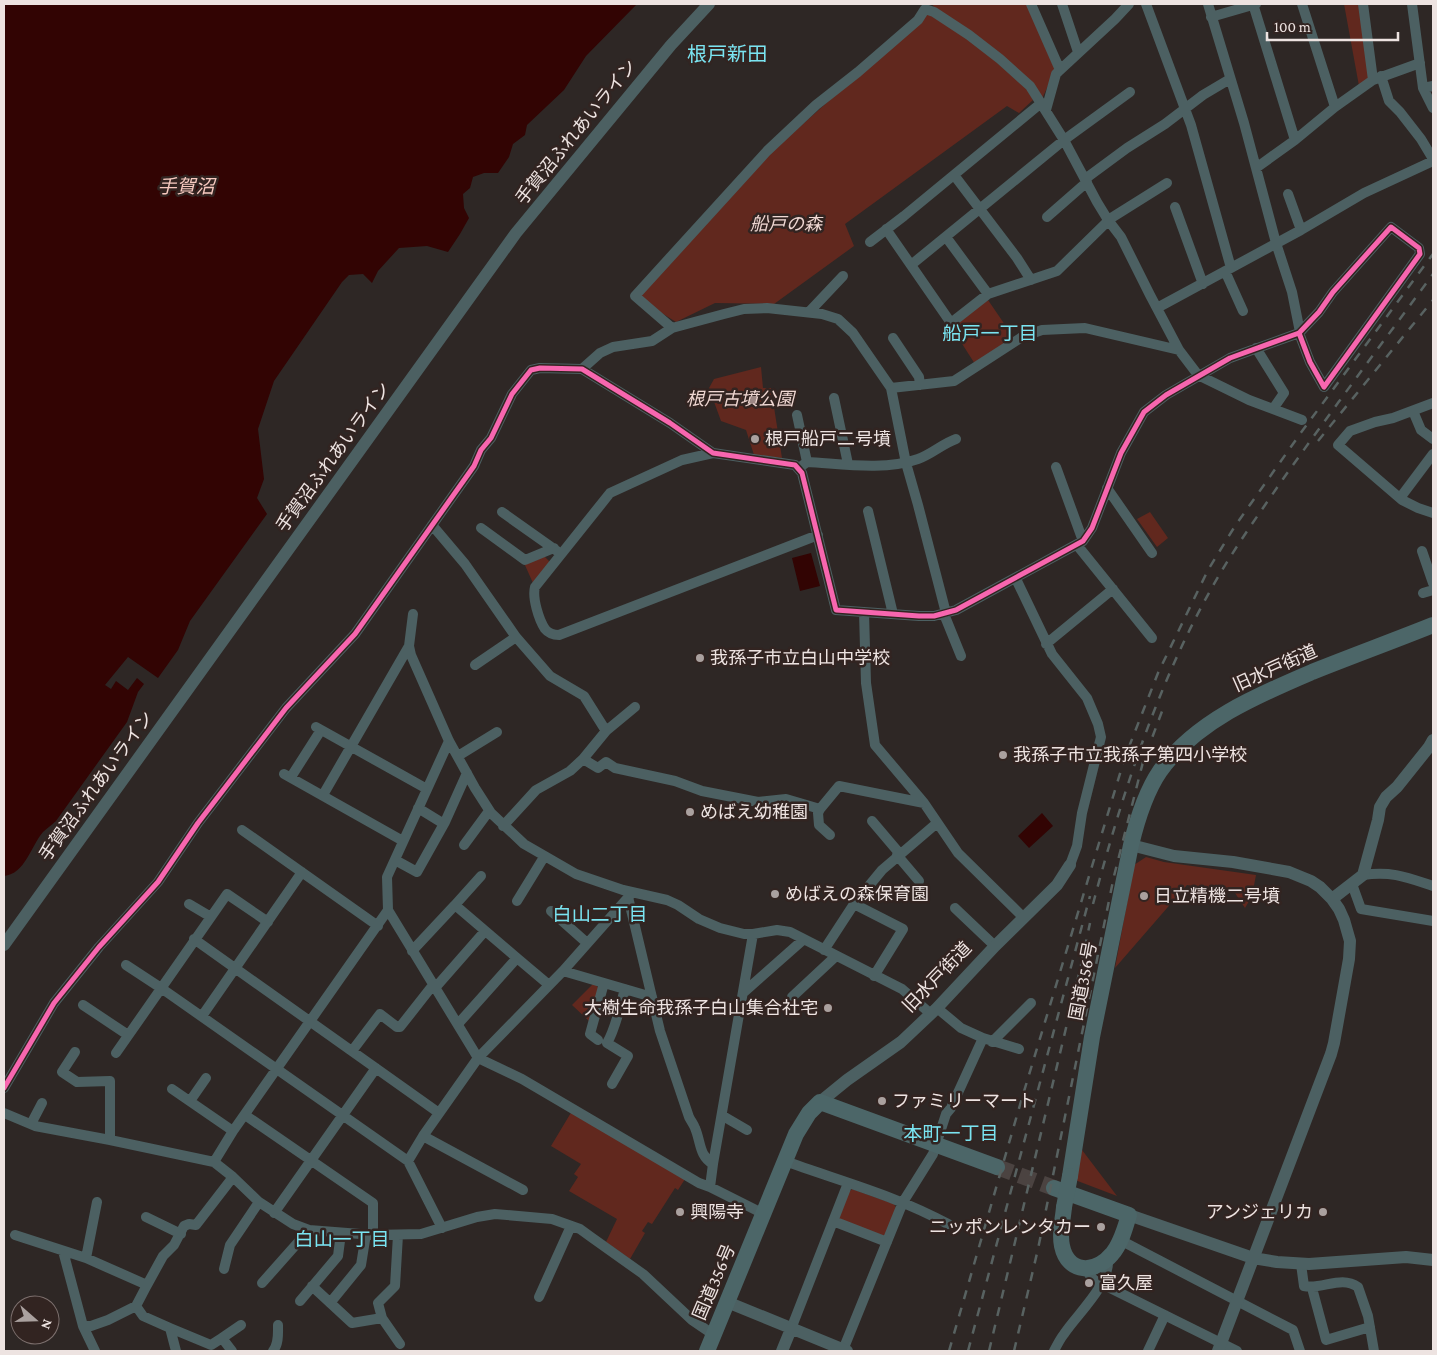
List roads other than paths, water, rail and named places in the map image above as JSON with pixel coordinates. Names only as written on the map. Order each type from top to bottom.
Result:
[{"type":"highway","name":"旧水戸街道","points":[[1154,780],[1181,748],[1238,705],[1303,676],[1433,625]]},
{"type":"highway","name":"国道356号","points":[[1088,1269],[1075,1266],[1064,1253],[1061,1236],[1064,1207],[1092,1037],[1131,845],[1141,810],[1154,780]]},
{"type":"highway","name":"国道356号","points":[[707,1351],[802,1123],[820,1102]]},
{"type":"highway","points":[[820,1102],[997,1167]]},
{"type":"highway","points":[[1054,1188],[1130,1216],[1115,1251],[1097,1267],[1088,1269]]},
{"type":"street","name":"手賀沼ふれあいライン","points":[[4,945],[511,240],[670,45],[709,4]]},
{"type":"street","points":[[1031,4],[1060,70]]},
{"type":"street","points":[[1062,4],[1078,52]]},
{"type":"street","points":[[870,242],[1043,107],[1056,74],[1129,4]]},
{"type":"street","points":[[1146,4],[1200,154],[1228,269],[1243,311]]},
{"type":"street","points":[[797,416],[803,465],[802,473],[836,610],[919,616],[945,613],[1016,578],[1080,543],[1092,528],[1121,453],[1144,412],[1166,395],[1230,358],[1299,332],[1319,312],[1333,292],[1391,227],[1419,248],[1420,254],[1324,387],[1310,362],[1299,332],[1292,292],[1276,242],[1244,122],[1208,4]]},
{"type":"street","points":[[1211,17],[1254,4],[1295,140]]},
{"type":"street","points":[[1302,4],[1335,107]]},
{"type":"street","points":[[1157,308],[1301,230],[1364,193],[1433,160],[1421,139],[1400,112],[1388,102],[1377,78],[1362,4]]},
{"type":"street","points":[[1412,4],[1420,63],[1433,108]]},
{"type":"street","points":[[672,328],[635,296],[767,151],[816,105],[918,20],[927,6],[1000,59],[1030,86],[1064,140],[1108,221],[1121,237],[1180,350],[1198,375],[1243,397],[1302,420]]},
{"type":"street","points":[[1256,168],[1295,140],[1335,107],[1377,78],[1420,63]]},
{"type":"street","points":[[1047,217],[1086,181],[1127,148],[1165,124],[1203,95],[1230,78]]},
{"type":"street","points":[[911,266],[1064,140],[1130,92]]},
{"type":"street","points":[[954,175],[1017,258],[1031,280]]},
{"type":"street","points":[[886,229],[951,323],[988,294],[1057,271],[1108,221],[1166,182]]},
{"type":"street","points":[[1288,194],[1301,230]]},
{"type":"street","points":[[1175,206],[1203,284]]},
{"type":"street","points":[[946,237],[988,294]]},
{"type":"street","points":[[809,312],[843,276]]},
{"type":"street","points":[[582,370],[600,352],[606,349],[652,341],[672,328],[744,309],[767,308],[809,312],[838,319],[853,333],[891,388],[906,463],[945,613],[960,656]]},
{"type":"street","points":[[891,388],[954,382],[1022,337],[1042,330],[1086,328],[1180,350]]},
{"type":"street","points":[[893,338],[919,377],[920,386]]},
{"type":"street","points":[[1256,348],[1284,393],[1273,409]]},
{"type":"street","points":[[4,1088],[54,1003],[99,947],[158,882],[198,823],[286,708],[355,634],[474,466],[491,438],[512,394],[530,370],[540,368],[582,370],[670,423],[714,453]]},
{"type":"street","points":[[834,398],[848,464]]},
{"type":"street","points":[[1433,403],[1350,431],[1338,445],[1400,498],[1418,508],[1433,513]]},
{"type":"street","points":[[1412,411],[1421,430],[1433,439]]},
{"type":"street","points":[[818,535],[556,635],[546,629],[535,604],[535,587],[558,551],[610,493],[682,460],[714,453],[803,465],[848,464],[882,466],[906,463],[924,457],[956,439]]},
{"type":"street","points":[[1400,498],[1433,454]]},
{"type":"street","points":[[1056,467],[1080,543],[1152,638]]},
{"type":"street","points":[[1108,488],[1152,553]]},
{"type":"street","points":[[868,511],[893,614]]},
{"type":"street","points":[[502,512],[558,551]]},
{"type":"street","points":[[432,525],[465,564],[516,637],[550,676],[584,696],[606,731]]},
{"type":"street","points":[[481,528],[525,560],[558,551]]},
{"type":"street","points":[[1422,551],[1433,583]]},
{"type":"street","points":[[1016,578],[1046,644],[1087,698],[1098,724],[1101,737],[1082,812],[1077,846],[1070,865]]},
{"type":"street","points":[[1046,644],[1113,589]]},
{"type":"street","points":[[1423,593],[1433,590]]},
{"type":"street","points":[[864,612],[866,683],[875,745],[924,803],[958,853],[1024,918]]},
{"type":"street","points":[[413,614],[411,655],[449,741],[489,811],[524,844],[576,874],[630,895],[667,900],[699,919],[720,928],[752,934],[782,930],[804,939],[902,989],[961,1028],[988,1040],[1019,1049]]},
{"type":"street","points":[[475,665],[516,637]]},
{"type":"street","points":[[322,795],[410,646]]},
{"type":"street","points":[[503,826],[536,790],[570,771],[584,758],[606,731],[635,707]]},
{"type":"street","points":[[403,841],[288,775],[318,728],[427,789]]},
{"type":"street","points":[[458,756],[497,732]]},
{"type":"street","points":[[449,741],[387,877],[388,910],[478,1058],[522,1079],[699,1183],[764,1214]]},
{"type":"street","points":[[1332,899],[1362,875],[1380,808],[1386,797],[1397,788],[1432,744]]},
{"type":"street","points":[[584,758],[598,768],[606,762],[622,770],[675,781],[702,791],[758,802],[786,799],[820,809]]},
{"type":"street","points":[[395,860],[417,872],[444,824],[467,773]]},
{"type":"street","points":[[830,835],[819,826],[818,813],[839,786],[924,803]]},
{"type":"street","points":[[418,808],[444,824]]},
{"type":"street","points":[[464,845],[489,811]]},
{"type":"street","points":[[872,821],[919,881]]},
{"type":"street","points":[[824,950],[854,904],[882,870],[937,823]]},
{"type":"street","points":[[242,830],[378,926]]},
{"type":"street","points":[[1131,845],[1174,856],[1233,862],[1290,872],[1311,881],[1332,899],[1344,920],[1350,946],[1334,1043],[1236,1300],[1220,1348]]},
{"type":"street","points":[[517,901],[544,857]]},
{"type":"street","name":"旧水戸街道","points":[[820,1102],[847,1080],[901,1042],[934,1011],[995,946],[1057,885],[1070,865]]},
{"type":"street","points":[[202,1016],[302,872]]},
{"type":"street","points":[[1362,875],[1374,873],[1399,874],[1433,886]]},
{"type":"street","points":[[412,951],[481,876]]},
{"type":"street","points":[[1352,884],[1361,909],[1433,921]]},
{"type":"street","points":[[116,1053],[227,894],[268,922]]},
{"type":"street","points":[[408,1161],[423,1136],[478,1058],[563,971],[630,895]]},
{"type":"street","points":[[630,895],[660,1031],[696,1129],[699,1146],[707,1161],[714,1164]]},
{"type":"street","points":[[189,904],[211,917]]},
{"type":"street","points":[[854,904],[903,928],[874,976]]},
{"type":"street","points":[[455,905],[549,984]]},
{"type":"street","points":[[955,908],[995,946]]},
{"type":"street","points":[[214,1162],[388,910]]},
{"type":"street","points":[[551,911],[587,943]]},
{"type":"street","points":[[352,1051],[380,1014],[397,1027],[400,1027],[485,931]]},
{"type":"street","points":[[710,1187],[752,934]]},
{"type":"street","points":[[743,993],[804,939]]},
{"type":"street","points":[[194,940],[439,1114]]},
{"type":"street","points":[[792,997],[836,956]]},
{"type":"street","points":[[458,1024],[517,958]]},
{"type":"street","points":[[126,965],[408,1161],[442,1228]]},
{"type":"street","points":[[563,971],[652,997]]},
{"type":"street","points":[[598,1040],[590,1034],[604,983]]},
{"type":"street","points":[[612,1084],[628,1056],[608,1043],[613,1034],[614,1024],[625,989]]},
{"type":"street","points":[[83,1004],[128,1035]]},
{"type":"street","points":[[727,1302],[845,1350],[903,1202],[933,1154],[946,1114],[988,1040],[1031,1004]]},
{"type":"street","points":[[75,1052],[62,1072],[77,1082],[110,1081],[110,1140]]},
{"type":"street","points":[[274,1213],[376,1068]]},
{"type":"street","points":[[190,1101],[206,1078]]},
{"type":"street","points":[[172,1089],[234,1131]]},
{"type":"street","points":[[31,1124],[42,1103]]},
{"type":"street","points":[[4,1113],[31,1124],[214,1162],[234,1177],[259,1202],[274,1213],[293,1224],[309,1230],[370,1235],[421,1234],[477,1217],[495,1214],[543,1218],[571,1226],[591,1237],[643,1274],[692,1320],[714,1335]]},
{"type":"street","points":[[245,1115],[373,1203],[370,1235],[361,1265],[330,1302]]},
{"type":"street","points":[[723,1116],[747,1130]]},
{"type":"street","points":[[423,1136],[523,1190]]},
{"type":"street","points":[[785,1161],[903,1202],[948,1224]]},
{"type":"street","points":[[83,1326],[90,1326],[108,1320],[136,1306],[163,1256],[174,1245],[184,1226],[189,1224],[196,1225],[234,1177]]},
{"type":"street","points":[[782,1351],[848,1183]]},
{"type":"street","points":[[86,1258],[98,1202]]},
{"type":"street","points":[[224,1269],[230,1245],[259,1202]]},
{"type":"street","points":[[1130,1216],[1253,1258],[1301,1264],[1389,1258],[1433,1260]]},
{"type":"street","points":[[146,1217],[181,1234]]},
{"type":"street","points":[[833,1221],[887,1242]]},
{"type":"street","points":[[539,1297],[571,1226]]},
{"type":"street","points":[[262,1283],[309,1230]]},
{"type":"street","points":[[300,1301],[338,1256],[341,1233]]},
{"type":"street","points":[[15,1235],[86,1258],[147,1285]]},
{"type":"street","points":[[398,1235],[395,1286],[378,1303],[382,1318],[400,1344]]},
{"type":"street","points":[[1120,1240],[1292,1330],[1300,1351]]},
{"type":"street","points":[[63,1251],[83,1326],[94,1351]]},
{"type":"street","points":[[1054,1351],[1063,1335],[1101,1284],[1108,1268],[1108,1259]]},
{"type":"street","points":[[1301,1264],[1304,1286],[1312,1288],[1347,1282],[1359,1290],[1370,1327],[1374,1351]]},
{"type":"street","points":[[1088,1269],[1089,1274],[1094,1280],[1101,1284],[1165,1315],[1220,1348],[1237,1351]]},
{"type":"street","points":[[312,1286],[352,1323],[382,1318]]},
{"type":"street","points":[[1312,1288],[1326,1340],[1370,1327]]},
{"type":"street","points":[[136,1306],[143,1316],[211,1345],[242,1325]]},
{"type":"street","points":[[1148,1351],[1165,1315]]},
{"type":"street","points":[[273,1351],[277,1342],[278,1325]]},
{"type":"street","points":[[170,1328],[176,1351]]},
{"type":"street","points":[[222,1338],[232,1351]]},
{"type":"water","name":"手賀沼","points":[[4,4],[637,4],[586,56],[564,90],[527,125],[525,135],[513,144],[509,157],[498,173],[484,173],[473,177],[470,188],[463,194],[464,208],[469,218],[448,252],[427,246],[399,248],[378,271],[372,283],[363,274],[349,275],[342,282],[274,381],[258,429],[264,479],[257,498],[267,514],[190,621],[178,650],[158,678],[128,657],[105,685],[111,689],[116,681],[128,690],[137,678],[144,684],[138,692],[127,722],[56,821],[43,832],[22,865],[11,874],[4,876]]},
{"type":"water","points":[[811,553],[820,586],[800,591],[792,558]]},
{"type":"water","points":[[1042,813],[1053,826],[1029,848],[1018,836]]},
{"type":"tunnel","points":[[997,1167],[1054,1188]]},
{"type":"railway","points":[[949,1351],[1022,1098],[1125,757],[1158,673],[1208,570],[1235,526],[1300,434],[1433,254]]},
{"type":"railway","points":[[1093,904],[1117,819],[1145,736],[1160,695],[1197,615],[1226,564],[1266,503],[1433,274]]},
{"type":"railway","points":[[1318,441],[1433,300]]},
{"type":"railway","points":[[1014,1351],[1038,1249],[1114,876],[1143,762],[1164,706]]},
{"type":"railway","points":[[968,1351],[1090,896]]},
{"type":"railway","points":[[989,1351],[1090,923]]},
{"type":"place","name":"根戸船戸二号墳","points":[[755,439]]},
{"type":"place","name":"我孫子市立白山中学校","points":[[700,658]]},
{"type":"place","name":"我孫子市立我孫子第四小学校","points":[[1003,755]]},
{"type":"place","name":"めばえ幼稚園","points":[[690,812]]},
{"type":"place","name":"めばえの森保育園","points":[[775,894]]},
{"type":"place","name":"日立精機二号墳","points":[[1144,896]]},
{"type":"place","name":"大樹生命我孫子白山集合社宅","points":[[828,1008]]},
{"type":"place","name":"ファミリーマート","points":[[882,1101]]},
{"type":"place","name":"興陽寺","points":[[680,1212]]},
{"type":"place","name":"アンジェリカ","points":[[1323,1212]]},
{"type":"place","name":"ニッポンレンタカー","points":[[1101,1227]]},
{"type":"place","name":"富久屋","points":[[1089,1283]]},
{"type":"district","name":"根戸新田","points":[[727,54]]},
{"type":"district","name":"船戸一丁目","points":[[990,333]]},
{"type":"district","name":"白山二丁目","points":[[600,914]]},
{"type":"district","name":"本町一丁目","points":[[951,1133]]},
{"type":"district","name":"白山一丁目","points":[[342,1239]]},
{"type":"park label","name":"船戸の森","points":[[786,224]]},
{"type":"park label","name":"根戸古墳公園","points":[[740,399]]}]
